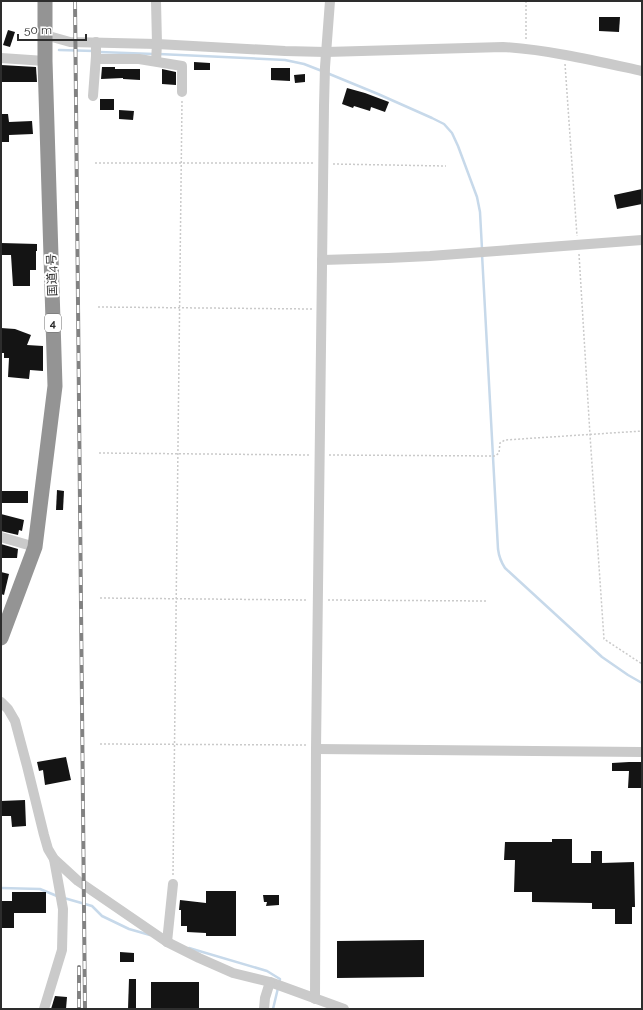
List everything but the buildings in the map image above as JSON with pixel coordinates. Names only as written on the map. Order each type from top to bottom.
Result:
[{"type":"highway","name":"国道4号","points":[[1,638],[35,547],[55,386],[45,60],[45,1]]},
{"type":"street","points":[[156,1],[156,52]]},
{"type":"street","points":[[315,999],[316,747],[323,163],[326,52],[330,1]]},
{"type":"street","points":[[45,35],[96,51],[139,59],[156,52]]},
{"type":"street","points":[[96,51],[326,52],[503,47],[527,48],[564,54],[642,71]]},
{"type":"street","points":[[93,96],[96,51]]},
{"type":"street","points":[[156,52],[182,66],[182,92]]},
{"type":"street","points":[[1,58],[45,60]]},
{"type":"street","points":[[322,260],[430,256],[642,240]]},
{"type":"street","points":[[1,537],[35,547]]},
{"type":"street","points":[[1,702],[8,709],[17,727],[48,849],[54,859],[78,881],[167,942],[199,958],[233,973],[270,982],[344,1009]]},
{"type":"street","points":[[316,747],[642,752]]},
{"type":"street","points":[[44,1009],[62,950],[63,909],[54,859]]},
{"type":"street","points":[[167,942],[173,884]]},
{"type":"street","points":[[264,1009],[265,998],[270,982]]},
{"type":"path","points":[[526,1],[527,48]]},
{"type":"path","points":[[564,54],[604,639],[642,664]]},
{"type":"path","points":[[173,884],[182,92]]},
{"type":"path","points":[[95,163],[323,163],[446,166]]},
{"type":"path","points":[[98,307],[322,309]]},
{"type":"path","points":[[99,453],[496,456],[499,453],[500,443],[505,440],[642,431]]},
{"type":"path","points":[[100,598],[486,602]]},
{"type":"path","points":[[100,744],[316,747]]},
{"type":"waterway","points":[[59,50],[94,51]]},
{"type":"waterway","points":[[99,52],[154,54]]},
{"type":"waterway","points":[[159,54],[285,60],[304,64],[322,71]]},
{"type":"waterway","points":[[327,73],[432,118],[444,124],[452,133],[477,197],[480,212],[482,249]]},
{"type":"waterway","points":[[482,254],[498,549],[500,559],[505,568],[602,657],[642,683]]},
{"type":"waterway","points":[[1,888],[40,889],[57,896]]},
{"type":"waterway","points":[[64,898],[92,906],[102,916],[129,929],[150,935]]},
{"type":"waterway","points":[[189,948],[267,971],[280,979],[279,984]]},
{"type":"waterway","points":[[273,1009],[278,988]]},
{"type":"railway","points":[[75,1],[85,1009]]},
{"type":"railway","points":[[79,967],[79,1009]]}]
